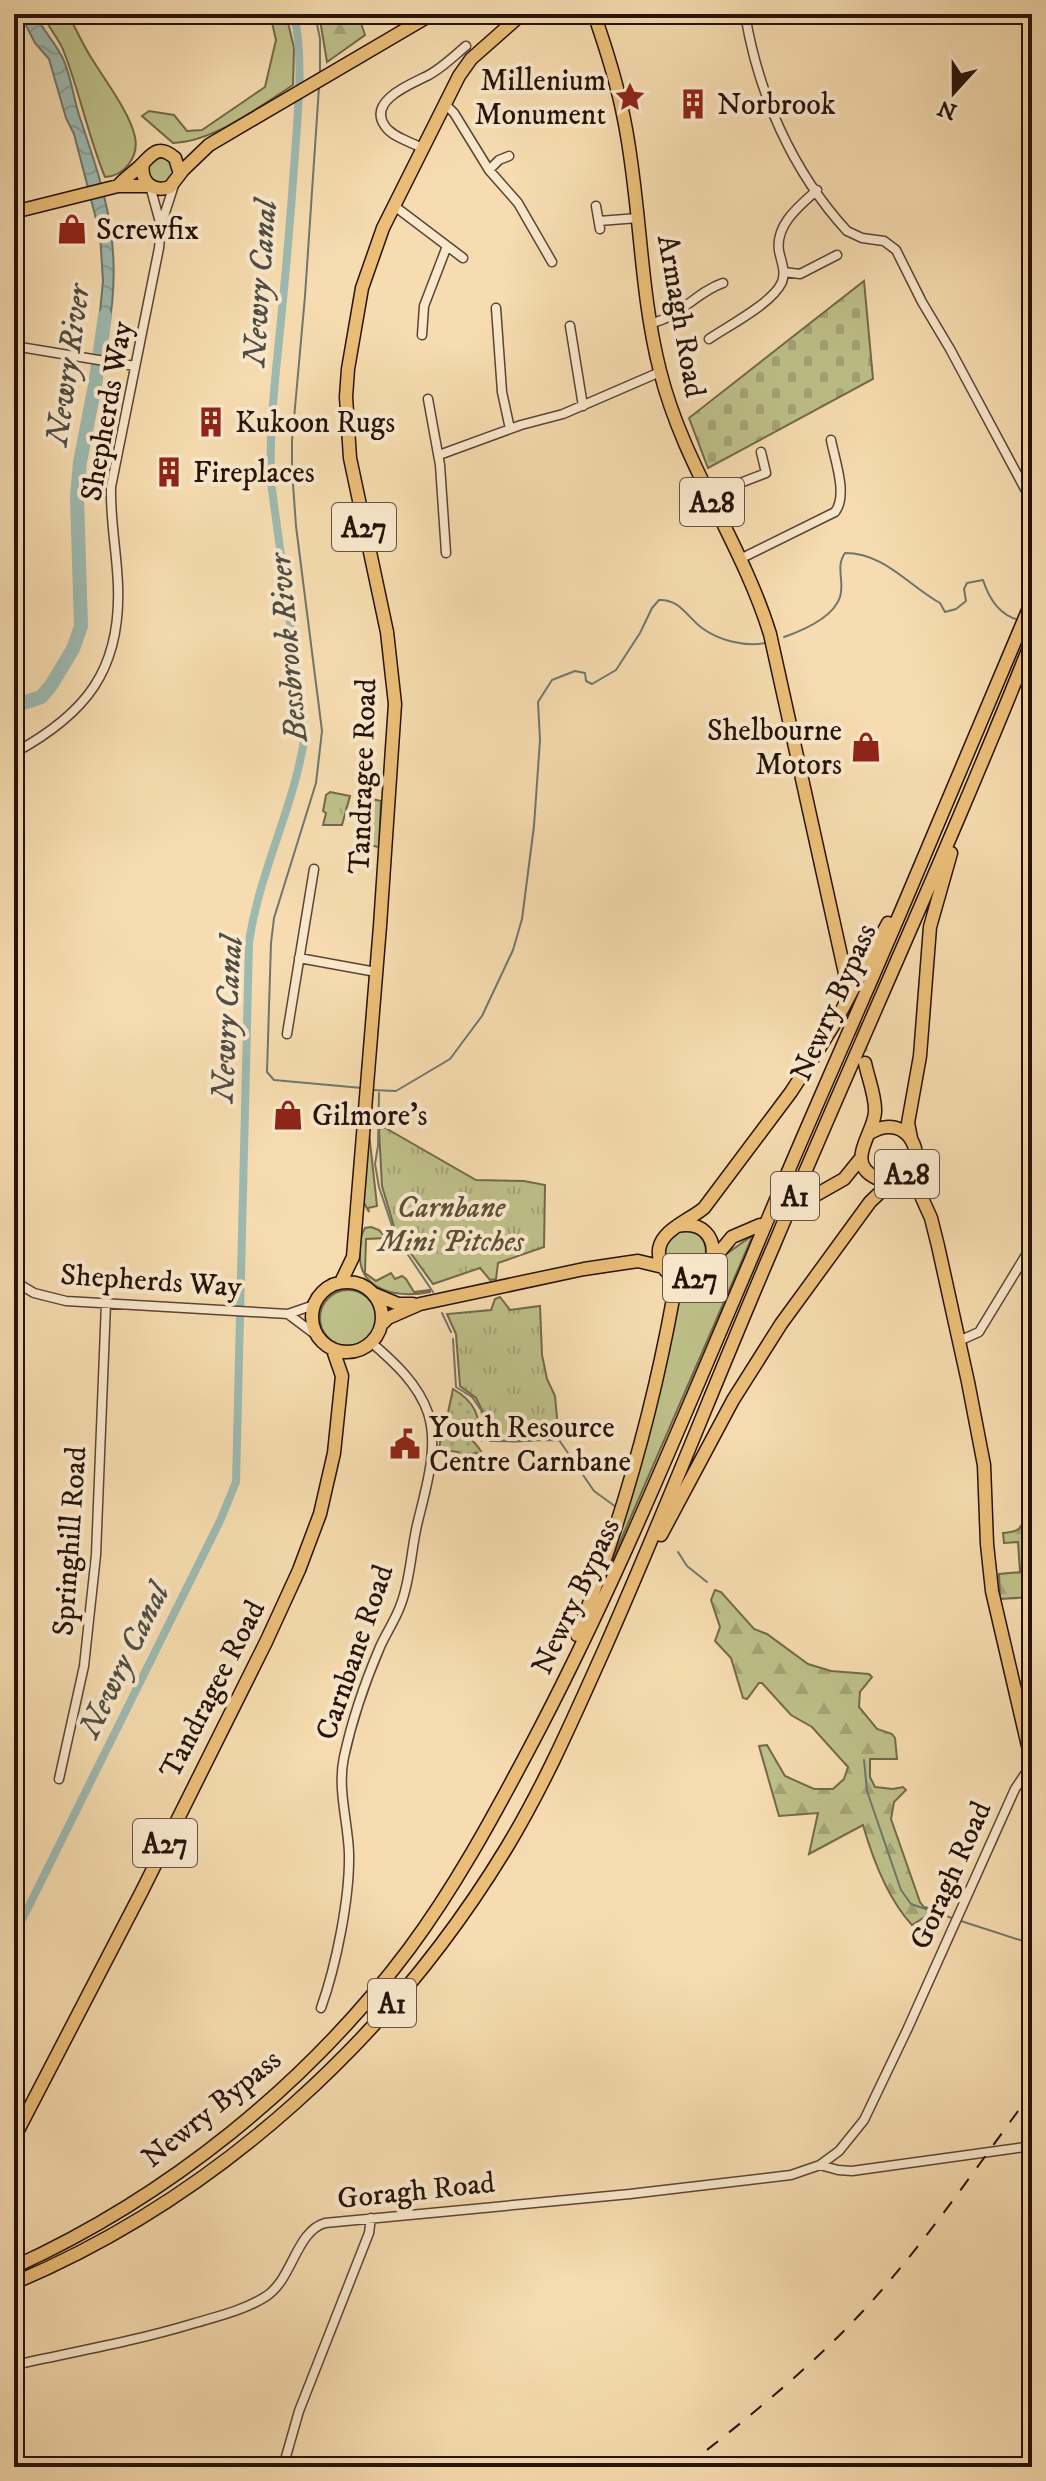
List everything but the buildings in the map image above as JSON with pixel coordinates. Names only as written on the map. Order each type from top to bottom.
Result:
[{"type":"highway","points":[[14,212],[114,187],[150,186],[160,190],[177,179],[209,145],[432,14]]},
{"type":"highway","name":"Tandragee Road","points":[[359,1284],[353,1257],[394,740],[394,683],[387,632],[350,458],[346,397],[351,341],[362,288],[393,205],[445,104],[471,59],[522,14]]},
{"type":"highway","name":"Armagh Road","points":[[594,14],[624,119],[660,372],[676,423],[740,559],[776,653],[848,987]]},
{"type":"highway","points":[[114,187],[154,152],[171,154],[209,145]]},
{"type":"highway","points":[[171,154],[179,163],[177,179]]},
{"type":"highway","points":[[143,164],[143,177],[150,186]]},
{"type":"highway","name":"Newry Bypass","points":[[14,2267],[95,2224],[176,2173],[252,2115],[323,2049],[408,1950],[487,1829],[548,1713],[648,1501],[1032,601]]},
{"type":"highway","name":"Newry Bypass","points":[[14,2283],[106,2239],[190,2185],[252,2139],[314,2086],[382,2015],[450,1932],[506,1849],[556,1757],[628,1595],[1032,640]]},
{"type":"highway","points":[[911,1138],[908,1116],[920,1056],[930,927],[966,800]]},
{"type":"highway","points":[[677,1226],[704,1208],[791,1092],[836,1021],[918,871]]},
{"type":"highway","name":"A28","points":[[865,1063],[876,1109],[882,1118],[911,1138],[915,1146],[922,1198],[938,1246],[983,1458],[992,1591],[1032,1763]]},
{"type":"highway","name":"A28","points":[[876,1109],[870,1133],[864,1140],[861,1158],[864,1167],[876,1178],[896,1180],[922,1198]]},
{"type":"highway","name":"A28","points":[[870,1133],[887,1126],[896,1127]]},
{"type":"highway","points":[[807,1200],[844,1179],[861,1158]]},
{"type":"highway","name":"A28","points":[[896,1180],[911,1170],[915,1162]]},
{"type":"highway","points":[[844,1179],[876,1178]]},
{"type":"highway","points":[[628,1595],[756,1361],[856,1221],[878,1193],[896,1180]]},
{"type":"highway","name":"A27","points":[[638,1261],[677,1226],[686,1225],[732,1237]]},
{"type":"highway","name":"A27","points":[[383,1323],[420,1304],[584,1269],[638,1261],[684,1280],[693,1279],[702,1275],[732,1237],[760,1225]]},
{"type":"highway","name":"A27","points":[[702,1230],[712,1243],[712,1261]]},
{"type":"highway","name":"A27","points":[[660,1243],[659,1251],[665,1270]]},
{"type":"highway","name":"Tandragee Road","points":[[341,1282],[353,1257]]},
{"type":"highway","points":[[548,1713],[602,1571],[649,1415],[673,1299],[673,1284],[665,1270]]},
{"type":"highway","name":"A27","points":[[314,1305],[325,1289],[341,1282],[359,1284],[398,1304],[420,1304]]},
{"type":"highway","points":[[342,1376],[350,1363],[379,1334],[383,1323],[380,1303],[374,1294]]},
{"type":"highway","points":[[314,1305],[312,1325],[316,1335]]},
{"type":"highway","name":"A27","points":[[316,1335],[333,1350]]},
{"type":"highway","points":[[333,1350],[354,1352],[368,1346]]},
{"type":"highway","name":"Tandragee Road","points":[[14,2138],[142,1891],[299,1570],[330,1477],[342,1376],[333,1350]]},
{"type":"street","points":[[745,14],[762,88],[792,152],[847,231],[862,238],[884,241],[896,250],[1032,502]]},
{"type":"street","points":[[422,148],[388,130],[381,109],[411,81],[427,76],[466,46]]},
{"type":"street","points":[[445,104],[454,113],[489,170],[518,203],[552,262]]},
{"type":"street","points":[[489,170],[499,160],[509,156]]},
{"type":"street","name":"Shepherds Way","points":[[14,753],[53,731],[70,716],[95,685],[111,648],[118,606],[111,487],[157,262],[161,226],[177,179]]},
{"type":"street","name":"Shepherds Way","points":[[150,186],[161,226]]},
{"type":"street","points":[[709,339],[773,295],[782,282],[784,272],[779,249],[780,230],[797,208],[817,190]]},
{"type":"street","points":[[393,205],[463,258]]},
{"type":"street","points":[[596,206],[600,225],[638,218]]},
{"type":"street","points":[[422,335],[424,306],[447,246]]},
{"type":"street","points":[[784,272],[800,274],[837,255]]},
{"type":"street","points":[[651,323],[668,319],[714,286],[723,283]]},
{"type":"street","points":[[496,308],[502,392],[510,429]]},
{"type":"street","points":[[570,326],[583,406]]},
{"type":"street","points":[[14,346],[135,366]]},
{"type":"street","points":[[439,455],[510,429],[549,419],[660,372]]},
{"type":"street","points":[[428,399],[439,455],[446,553]]},
{"type":"street","points":[[740,559],[835,512],[841,504],[841,495],[831,440]]},
{"type":"street","points":[[709,495],[766,473],[761,452]]},
{"type":"street","points":[[287,1034],[314,869]]},
{"type":"street","points":[[299,958],[376,972]]},
{"type":"street","points":[[959,1341],[979,1332],[1032,1245]]},
{"type":"street","name":"Shepherds Way","points":[[14,1281],[34,1293],[51,1298],[106,1303],[288,1314],[314,1305]]},
{"type":"street","name":"Springhill Road","points":[[59,1779],[84,1666],[90,1622],[96,1555],[106,1303]]},
{"type":"street","points":[[288,1314],[316,1335]]},
{"type":"street","name":"Carnbane Road","points":[[321,2008],[335,1959],[347,1884],[349,1855],[341,1776],[344,1758],[380,1647],[402,1604],[431,1455],[429,1417],[415,1387],[403,1372],[368,1346]]},
{"type":"street","name":"Goragh Road","points":[[14,2365],[167,2332],[234,2312],[276,2288],[314,2227],[332,2221],[630,2194],[791,2175],[820,2165],[839,2151],[864,2120],[1015,1789],[1025,1774],[1032,1770]]},
{"type":"street","points":[[325,1997],[336,2000]]},
{"type":"street","name":"Goragh Road","points":[[820,2165],[852,2171],[1032,2146]]},
{"type":"street","points":[[283,2467],[291,2432],[369,2233],[371,2218]]},
{"type":"green space","points":[[43,14],[68,14],[128,118],[135,137],[135,151],[129,164],[119,173],[105,177],[64,52]]},
{"type":"green space","points":[[270,14],[286,14],[294,48],[293,85],[220,130],[188,141],[173,143],[142,116],[149,111],[174,115],[187,131],[202,130],[265,87],[276,40]]},
{"type":"green space","points":[[319,14],[358,14],[365,35],[327,62]]},
{"type":"green space","points":[[161,158],[170,162],[174,171],[170,180],[161,184],[152,180],[148,171],[152,162]]},
{"type":"green space","points":[[864,281],[873,379],[708,468],[689,418]]},
{"type":"green space","points":[[330,792],[350,796],[342,825],[323,825],[326,795]]},
{"type":"green space","points":[[372,799],[381,801],[379,847],[363,844],[364,836],[370,836]]},
{"type":"green space","points":[[368,1124],[377,1206],[368,1208],[369,1212],[363,1201]]},
{"type":"green space","name":"Carnbane Mini Pitches","points":[[382,1126],[476,1180],[524,1181],[545,1185],[544,1247],[498,1263],[496,1279],[490,1280],[480,1268],[433,1284],[399,1237],[393,1235],[395,1230],[382,1186],[379,1130]]},
{"type":"green space","points":[[371,1227],[386,1238],[366,1239],[365,1273],[376,1281],[391,1273],[395,1279],[402,1276],[414,1292],[430,1292],[394,1293],[373,1284],[366,1276],[361,1266],[360,1253],[362,1234],[365,1228]]},
{"type":"green space","points":[[681,1230],[694,1232],[705,1246],[703,1263],[689,1273],[678,1272],[665,1265],[663,1243]]},
{"type":"green space","points":[[753,1235],[604,1579],[678,1292],[681,1288],[702,1284],[713,1276],[725,1255]]},
{"type":"green space","points":[[348,1290],[368,1298],[376,1318],[368,1338],[348,1346],[328,1338],[320,1318],[328,1298]]},
{"type":"green space","name":"Carnbane Mini Pitches","points":[[500,1297],[510,1310],[540,1306],[542,1355],[547,1379],[555,1396],[558,1429],[545,1438],[494,1441],[476,1398],[460,1386],[456,1334],[447,1314],[491,1310],[495,1299]]},
{"type":"green space","points":[[453,1389],[467,1399],[475,1410],[481,1440],[471,1432],[446,1422]]},
{"type":"green space","points":[[445,1427],[471,1439],[482,1453],[466,1454],[466,1459],[459,1460],[458,1452],[439,1449]]},
{"type":"green space","points":[[1032,1511],[1032,1597],[1000,1599],[999,1574],[1020,1572],[1018,1542],[1004,1543],[1003,1533],[1020,1528]]},
{"type":"green space","points":[[715,1590],[721,1592],[754,1629],[767,1634],[808,1664],[872,1677],[860,1692],[859,1707],[877,1729],[895,1738],[897,1759],[870,1759],[870,1777],[875,1787],[903,1787],[906,1790],[894,1802],[891,1819],[920,1902],[924,1907],[936,1910],[912,1925],[895,1903],[882,1878],[863,1825],[809,1854],[818,1813],[779,1816],[759,1746],[767,1745],[785,1776],[814,1789],[833,1789],[844,1779],[848,1767],[812,1727],[791,1715],[762,1683],[747,1699],[743,1698],[731,1658],[715,1641],[720,1627],[711,1600]]},
{"type":"water","points":[[20,14],[35,14],[67,68],[105,200],[114,275],[108,333],[98,333],[103,281],[100,234],[74,134],[66,118],[49,59],[35,43]]},
{"type":"waterway","name":"Newry Canal","points":[[14,1936],[220,1521],[236,1482],[249,943],[305,734],[271,482],[273,406],[299,101],[300,66],[294,14]]},
{"type":"waterway","name":"Bessbrook River","points":[[315,14],[320,39],[320,72]]},
{"type":"waterway","name":"Bessbrook River","points":[[319,87],[292,470],[296,526],[322,731],[316,783],[274,918],[267,1072],[274,1080],[362,1088]]},
{"type":"waterway","name":"Newry River","points":[[14,706],[41,697],[50,687],[73,649],[81,626],[77,497],[105,316]]},
{"type":"waterway","name":"Bessbrook River","points":[[784,637],[817,622],[831,611],[840,597],[841,564],[845,553],[859,554],[884,564],[940,603],[945,612],[956,609],[966,601],[964,589],[967,583],[983,580],[996,605],[1019,620]]},
{"type":"waterway","name":"Bessbrook River","points":[[372,1090],[396,1091],[450,1059],[482,1016],[513,950],[522,919],[534,826],[540,740],[538,702],[552,680],[575,671],[585,673],[586,681],[592,684],[616,670],[659,600],[672,602],[716,636],[732,642],[765,643]]},
{"type":"waterway","points":[[379,1093],[375,1164],[394,1232]]},
{"type":"waterway","points":[[396,1237],[433,1292]]},
{"type":"waterway","points":[[442,1313],[451,1332]]},
{"type":"waterway","points":[[453,1339],[456,1387],[472,1397],[481,1410],[490,1441],[559,1440],[594,1491],[616,1507]]},
{"type":"waterway","points":[[678,1552],[687,1566],[707,1582]]},
{"type":"waterway","points":[[864,1760],[867,1791],[901,1890],[911,1904],[955,1919]]},
{"type":"waterway","points":[[961,1921],[1032,1944]]},
{"type":"tunnel","points":[[848,988],[865,1063]]},
{"type":"railway","points":[[685,2467],[778,2392],[864,2310],[930,2230],[1032,2092]]},
{"type":"place","name":"Millenium Monument","points":[[630,97]]},
{"type":"place","name":"Norbrook","points":[[693,104]]},
{"type":"place","name":"Screwfix","points":[[72,229]]},
{"type":"place","name":"Kukoon Rugs","points":[[211,422]]},
{"type":"place","name":"Fireplaces","points":[[169,472]]},
{"type":"place","name":"Shelbourne Motors","points":[[866,747]]},
{"type":"place","name":"Gilmore's","points":[[288,1115]]},
{"type":"place","name":"Youth Resource Centre Carnbane","points":[[405,1444]]}]
